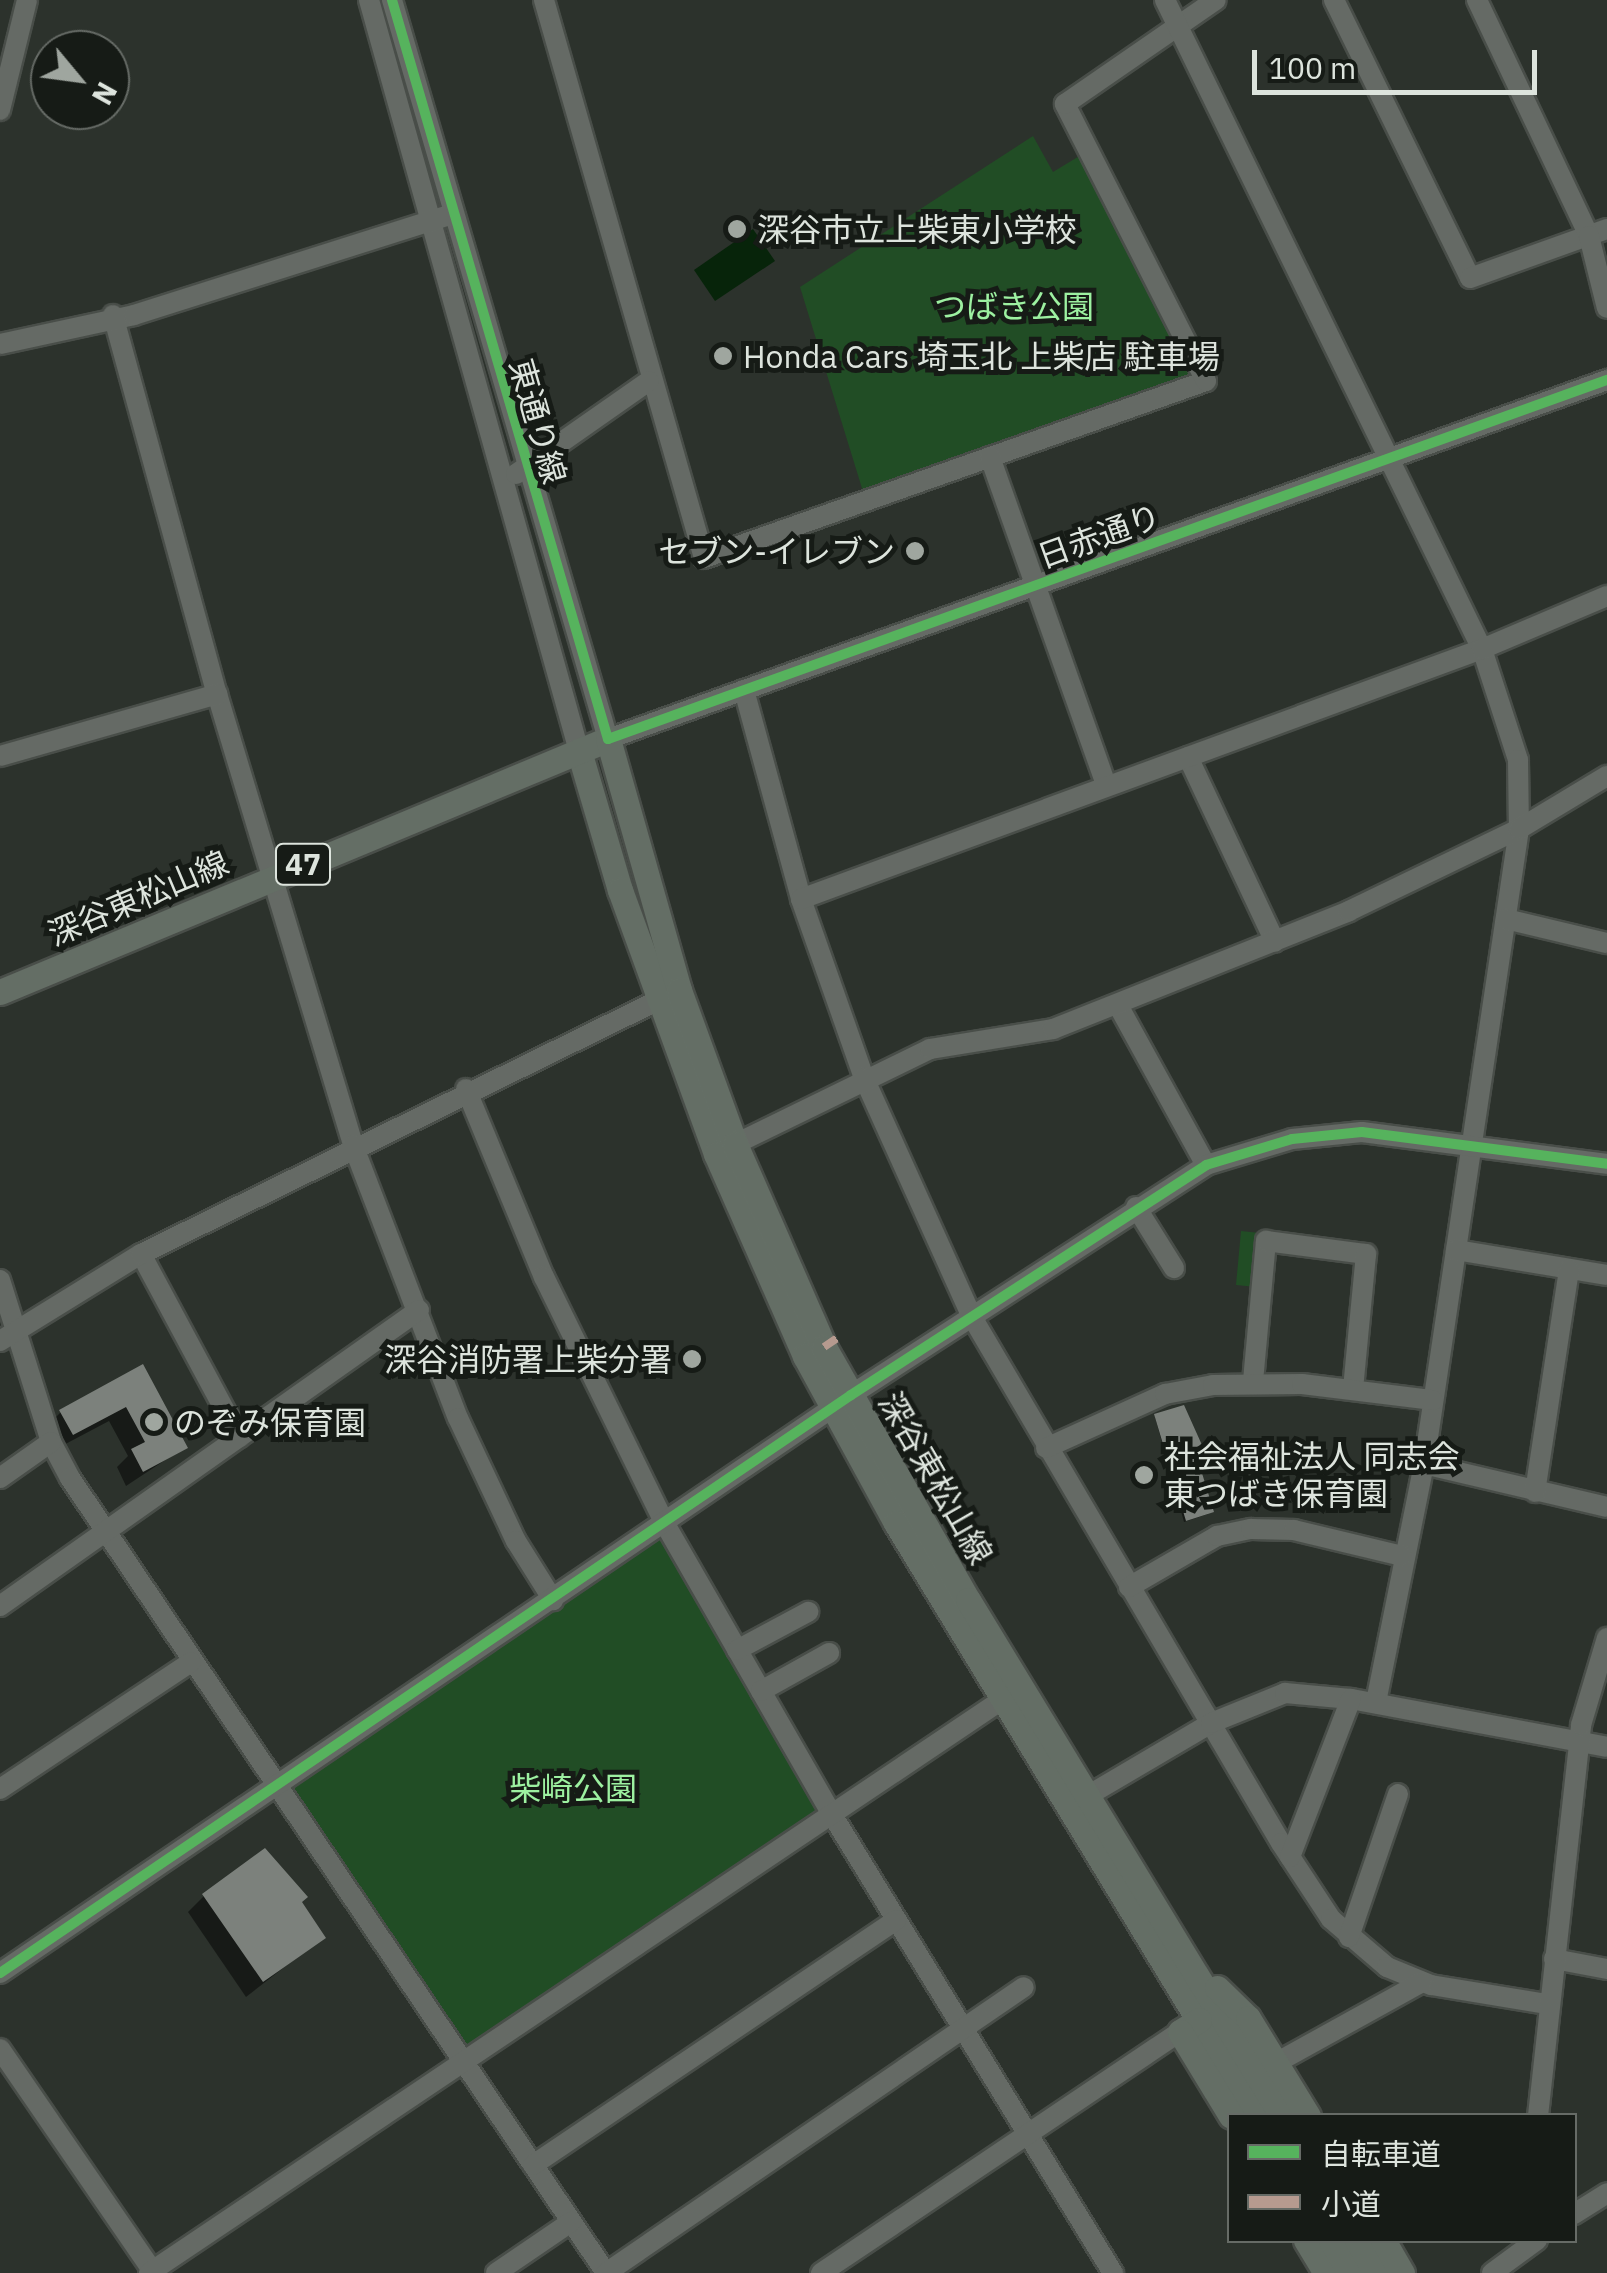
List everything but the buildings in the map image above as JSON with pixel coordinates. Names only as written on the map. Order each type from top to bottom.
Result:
[{"type":"main road","name":"深谷東松山線","points":[[0,992],[608,739],[669,995]]},
{"type":"main road","name":"深谷東松山線","points":[[579,751],[726,1149],[780,1254],[842,1401],[1078,1801],[1255,2113]]},
{"type":"main road","name":"深谷東松山線","points":[[1078,1801],[1192,1964],[1205,2030],[1279,2113]]},
{"type":"main road","points":[[1192,1964],[1248,2018],[1306,2113]]},
{"type":"main road","points":[[1205,2030],[1229,2113]]},
{"type":"main road","points":[[1308,2243],[1326,2273]]},
{"type":"main road","points":[[1333,2243],[1350,2273]]},
{"type":"main road","points":[[1359,2243],[1376,2273]]},
{"type":"main road","points":[[1384,2243],[1402,2273]]},
{"type":"street","points":[[0,110],[27,0]]},
{"type":"street","name":"東通り線","points":[[369,0],[526,467],[608,739]]},
{"type":"street","name":"東通り線","points":[[392,0],[507,480],[579,751]]},
{"type":"street","points":[[544,0],[704,558],[1206,381],[1065,104],[1216,0]]},
{"type":"street","points":[[1165,0],[1482,649],[1513,729],[1519,829],[1424,1464],[1402,1556],[1376,1703]]},
{"type":"street","points":[[1334,0],[1470,278],[1598,233]]},
{"type":"street","points":[[1478,0],[1598,233],[1607,308]]},
{"type":"street","points":[[0,344],[113,315],[134,314],[442,217]]},
{"type":"street","points":[[113,315],[217,694],[353,1145],[489,1487],[553,1600]]},
{"type":"street","points":[[507,480],[650,380]]},
{"type":"street","name":"日赤通り","points":[[608,739],[1607,380]]},
{"type":"street","points":[[990,457],[1106,784]]},
{"type":"street","points":[[801,898],[1482,649],[1607,596]]},
{"type":"street","points":[[744,690],[801,898],[864,1078],[972,1317],[1290,1857],[1349,1938],[1387,1966],[1422,1982],[1547,2004]]},
{"type":"street","points":[[0,756],[217,694]]},
{"type":"street","points":[[1188,757],[1275,942]]},
{"type":"street","points":[[726,1149],[864,1078],[930,1049],[1053,1029],[1119,1008],[1275,942],[1519,829],[1607,776]]},
{"type":"street","points":[[1506,919],[1607,943]]},
{"type":"street","points":[[7,1336],[141,1254],[466,1089],[669,995]]},
{"type":"street","points":[[1119,1008],[1206,1165]]},
{"type":"street","points":[[466,1089],[544,1277],[665,1524],[831,1812],[1113,2273]]},
{"type":"street","points":[[0,1972],[277,1789],[842,1401],[1206,1165],[1292,1139],[1362,1132],[1471,1142],[1607,1164]]},
{"type":"street","points":[[1136,1207],[1174,1268]]},
{"type":"street","points":[[1253,1382],[1266,1241],[1366,1254],[1353,1388]]},
{"type":"street","points":[[1456,1250],[1607,1275]]},
{"type":"street","points":[[141,1254],[239,1437]]},
{"type":"street","points":[[1535,1492],[1570,1270]]},
{"type":"street","points":[[0,1280],[7,1336],[51,1442],[104,1534],[606,2273],[1024,1987]]},
{"type":"street","points":[[0,1606],[419,1310]]},
{"type":"street","points":[[1046,1448],[1164,1394],[1253,1382],[1353,1388],[1433,1400]]},
{"type":"street","points":[[0,1478],[51,1442]]},
{"type":"street","points":[[1424,1464],[1607,1507]]},
{"type":"street","points":[[1129,1587],[1217,1536],[1251,1529],[1294,1530],[1402,1556]]},
{"type":"street","points":[[737,1650],[808,1612]]},
{"type":"street","points":[[1538,2113],[1547,2004],[1580,1742],[1607,1638]]},
{"type":"street","points":[[761,1691],[829,1653]]},
{"type":"street","points":[[0,1790],[191,1662]]},
{"type":"street","points":[[0,2049],[152,2272],[1013,1693]]},
{"type":"street","points":[[1078,1801],[1211,1723],[1285,1694],[1351,1698],[1607,1747]]},
{"type":"street","points":[[1290,1857],[1351,1698]]},
{"type":"street","points":[[1349,1938],[1398,1794]]},
{"type":"street","points":[[533,2165],[896,1920]]},
{"type":"street","points":[[1554,1959],[1607,1969]]},
{"type":"street","points":[[1276,2063],[1422,1982]]},
{"type":"street","points":[[821,2273],[1028,2132],[1205,2030]]},
{"type":"street","points":[[1577,2212],[1607,2193]]},
{"type":"street","points":[[496,2273],[571,2222]]},
{"type":"street","points":[[1492,2273],[1533,2243]]},
{"type":"green space","name":"つばき公園","points":[[1033,136],[1053,172],[1086,152],[1200,379],[865,498],[800,287]]},
{"type":"green space","points":[[1241,1231],[1260,1233],[1256,1287],[1236,1285]]},
{"type":"green space","name":"柴崎公園","points":[[665,1524],[831,1813],[463,2063],[277,1789]]},
{"type":"shaded area","points":[[753,229],[775,261],[715,301],[694,270]]},
{"type":"marked path","points":[[824,1347],[839,1337]]},
{"type":"cycle path","points":[[392,0],[608,739],[1607,380]]},
{"type":"cycle path","points":[[0,1973],[851,1395],[1206,1165],[1292,1139],[1362,1132],[1607,1164]]},
{"type":"place","name":"深谷市立上柴東小学校","points":[[737,229]]},
{"type":"place","name":"Honda Cars 埼玉北 上柴店 駐車場","points":[[723,356]]},
{"type":"place","name":"セブン-イレブン","points":[[915,551]]},
{"type":"place","name":"深谷消防署上柴分署","points":[[692,1359]]},
{"type":"place","name":"のぞみ保育園","points":[[154,1422]]},
{"type":"place","name":"社会福祉法人 同志会 東つばき保育園","points":[[1144,1475]]}]
